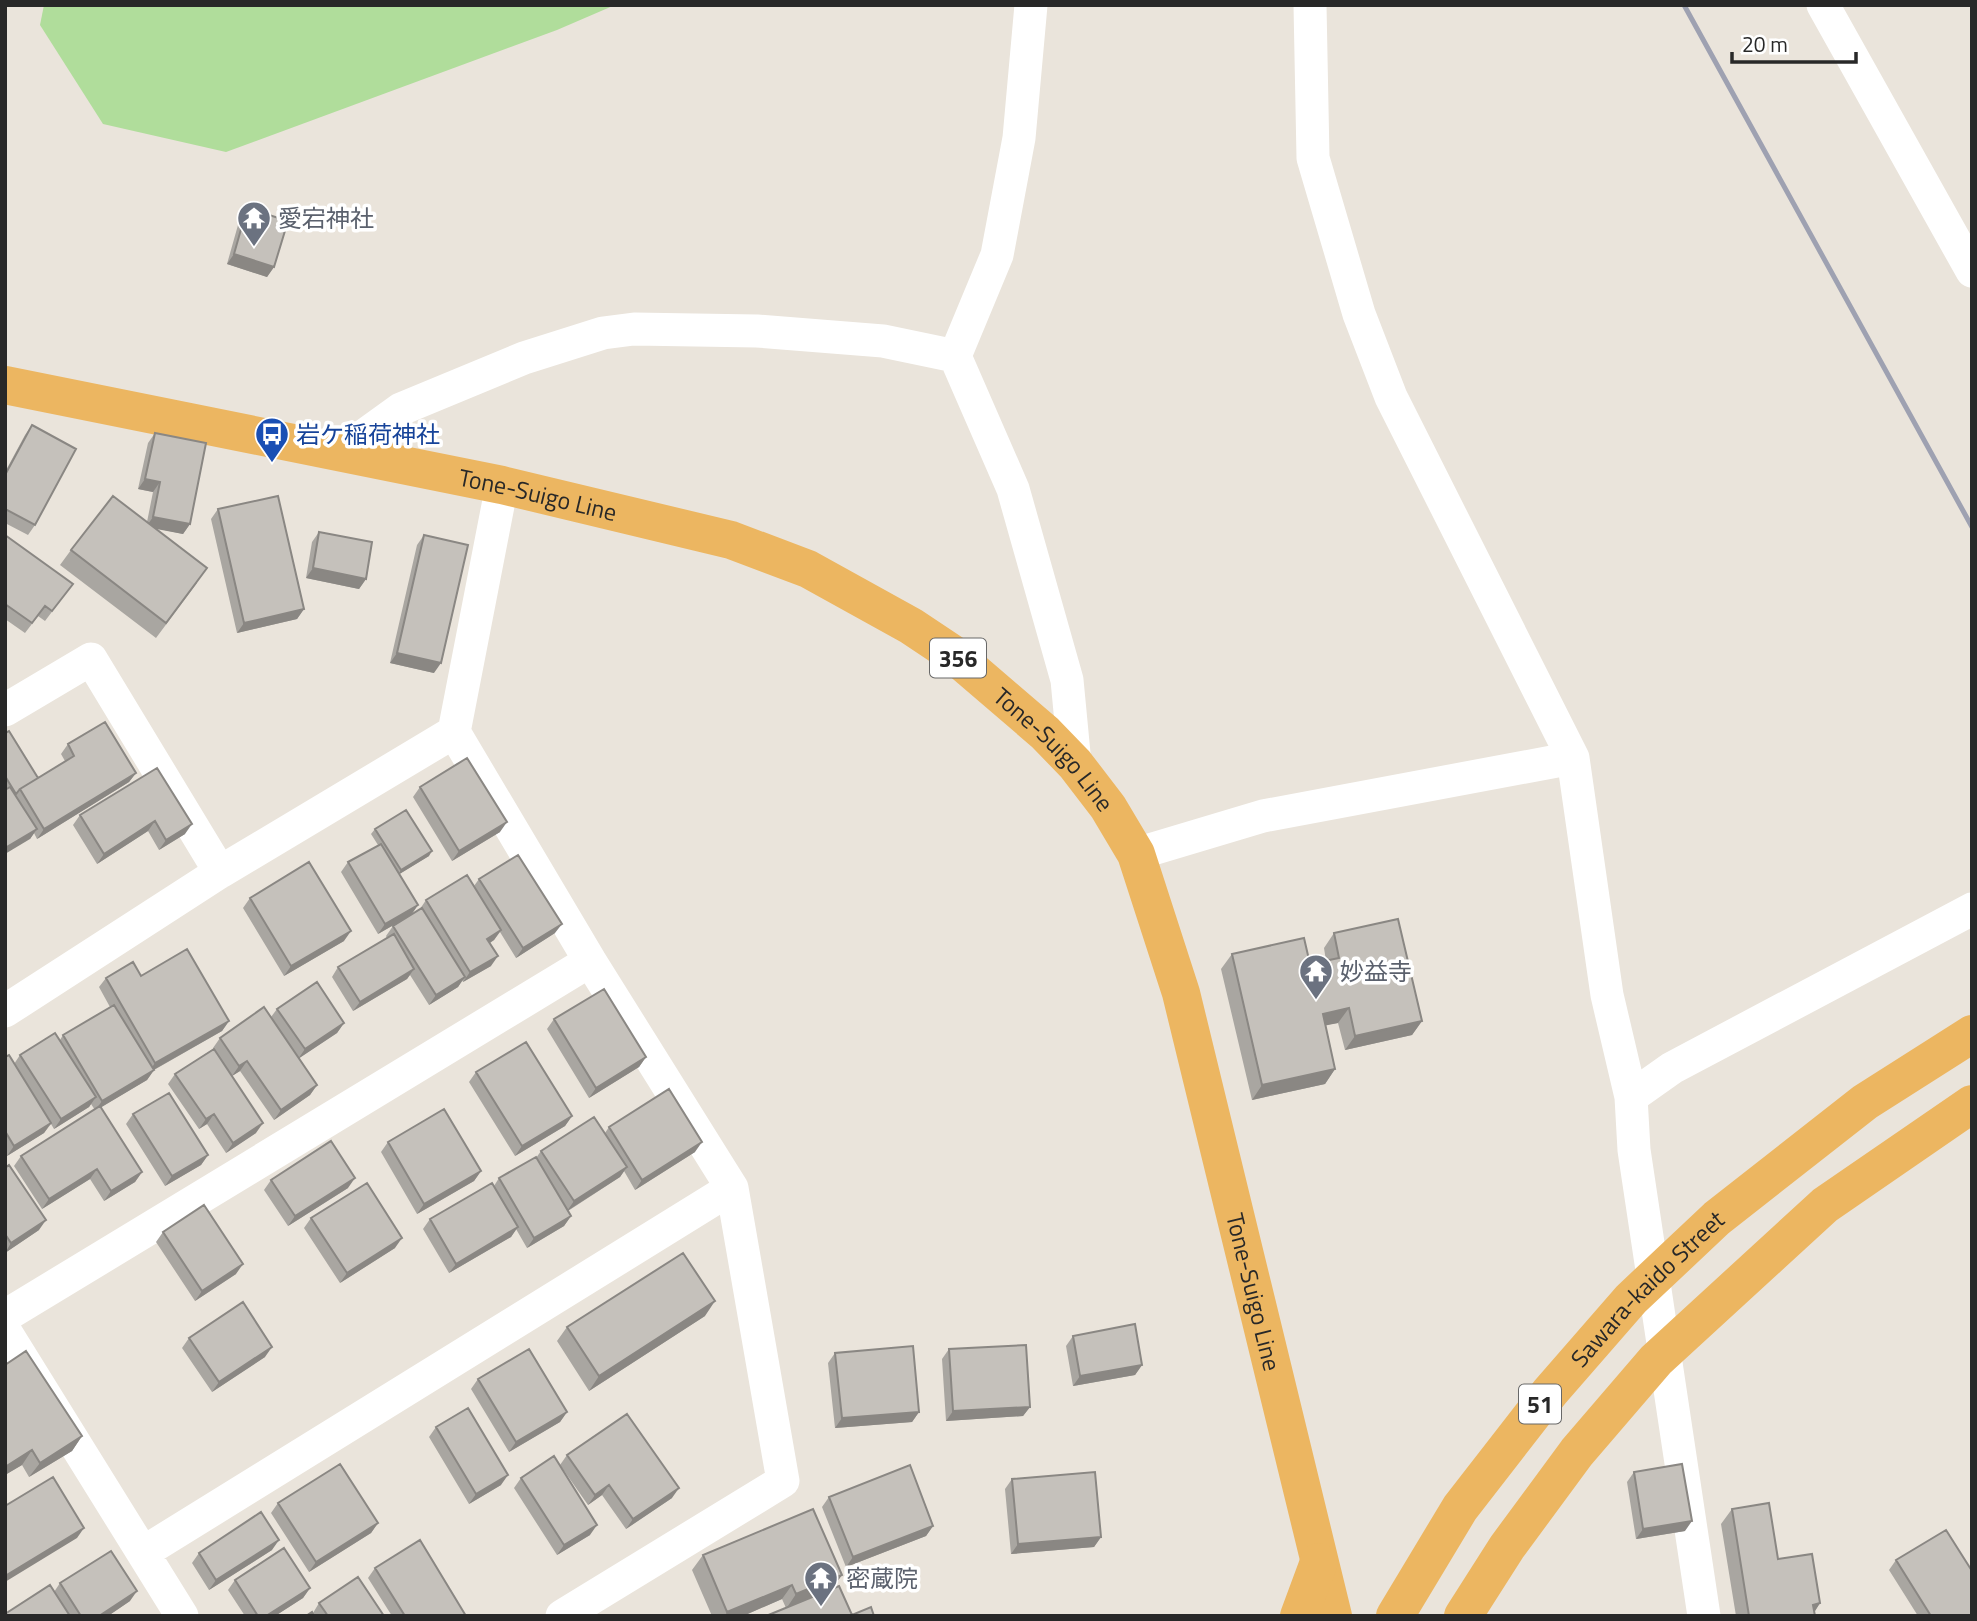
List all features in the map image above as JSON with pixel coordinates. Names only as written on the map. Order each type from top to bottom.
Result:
[{"type":"highway","name":"Tone-Suigo Line","points":[[5,386],[502,485],[731,540],[808,569],[862,597],[953,654],[1045,733],[1075,764],[1108,807],[1136,855],[1181,993],[1333,1616]]},
{"type":"highway","name":"Sawara-kaido Street","points":[[1395,1616],[1460,1508],[1550,1392],[1631,1299],[1717,1218],[1865,1101],[1972,1034]]},
{"type":"highway","name":"51","points":[[1463,1616],[1507,1546],[1577,1452],[1656,1360],[1825,1205],[1972,1104]]},
{"type":"highway","points":[[1299,1616],[1319,1562]]},
{"type":"street","points":[[1031,5],[1019,138],[997,255],[956,356],[1013,489],[1067,680],[1075,764]]},
{"type":"street","points":[[1310,5],[1313,158],[1359,314],[1391,397],[1573,758],[1607,995],[1631,1097],[1636,1163],[1704,1616]]},
{"type":"street","points":[[1823,5],[1972,271]]},
{"type":"street","points":[[340,453],[401,409],[524,358],[603,333],[634,330],[757,331],[883,341],[956,356]]},
{"type":"street","points":[[502,485],[454,732],[590,961],[732,1188],[783,1481],[562,1616]]},
{"type":"street","points":[[5,710],[90,659],[220,872]]},
{"type":"street","points":[[5,1011],[220,872],[454,732]]},
{"type":"street","points":[[1136,855],[1263,816],[1573,758]]},
{"type":"street","points":[[1631,1097],[1672,1068],[1972,909]]},
{"type":"street","points":[[5,1316],[590,961]]},
{"type":"street","points":[[144,1552],[732,1188]]},
{"type":"street","points":[[5,1331],[182,1616]]},
{"type":"green space","points":[[44,5],[615,5],[557,30],[226,152],[103,124],[40,25]]},
{"type":"building","name":"愛宕神社","points":[[247,208],[288,221],[274,267],[234,254]]},
{"type":"building","points":[[32,425],[76,449],[35,525],[5,509],[5,475]]},
{"type":"building","points":[[155,433],[206,443],[190,524],[153,517],[160,482],[145,479]]},
{"type":"building","points":[[113,496],[207,568],[166,623],[71,550]]},
{"type":"building","points":[[278,496],[304,609],[244,623],[218,509]]},
{"type":"building","points":[[319,532],[372,542],[366,579],[313,568]]},
{"type":"building","points":[[5,535],[73,584],[52,611],[45,606],[32,623],[5,604]]},
{"type":"building","points":[[424,535],[468,545],[441,663],[397,653]]},
{"type":"building","points":[[105,722],[136,773],[44,829],[20,789],[74,756],[68,744]]},
{"type":"building","points":[[9,731],[38,778],[16,794],[5,776],[5,733]]},
{"type":"building","points":[[467,758],[507,822],[459,851],[420,787]]},
{"type":"building","points":[[157,768],[192,824],[166,840],[155,821],[104,854],[80,815]]},
{"type":"building","points":[[10,787],[37,829],[5,848],[5,790]]},
{"type":"building","points":[[406,810],[432,851],[401,870],[375,829]]},
{"type":"building","points":[[381,844],[418,905],[385,924],[348,862]]},
{"type":"building","points":[[518,855],[562,924],[523,948],[479,879]]},
{"type":"building","points":[[309,862],[351,931],[291,966],[250,898]]},
{"type":"building","points":[[467,875],[501,930],[487,939],[498,956],[470,972],[426,900]]},
{"type":"building","points":[[422,908],[465,977],[436,995],[393,926]]},
{"type":"building","name":"妙益寺","points":[[1398,919],[1422,1021],[1355,1036],[1349,1008],[1323,1014],[1335,1069],[1262,1085],[1232,954],[1304,938],[1310,964],[1339,958],[1334,933]]},
{"type":"building","points":[[394,934],[414,969],[360,1002],[338,967]]},
{"type":"building","points":[[187,949],[229,1021],[155,1063],[106,978],[133,962],[141,976]]},
{"type":"building","points":[[317,982],[344,1023],[305,1049],[277,1009]]},
{"type":"building","points":[[604,989],[646,1057],[596,1088],[554,1019]]},
{"type":"building","points":[[114,1005],[154,1070],[102,1101],[63,1035]]},
{"type":"building","points":[[264,1007],[317,1085],[281,1110],[247,1061],[239,1066],[220,1038]]},
{"type":"building","points":[[55,1033],[96,1097],[61,1119],[20,1055]]},
{"type":"building","points":[[526,1042],[572,1116],[522,1146],[476,1072]]},
{"type":"building","points":[[214,1049],[263,1123],[233,1143],[214,1114],[206,1119],[175,1074]]},
{"type":"building","points":[[9,1055],[51,1123],[14,1146],[5,1131],[5,1057]]},
{"type":"building","points":[[669,1089],[702,1142],[642,1180],[609,1127]]},
{"type":"building","points":[[169,1093],[208,1155],[172,1176],[133,1114]]},
{"type":"building","points":[[100,1106],[142,1172],[111,1191],[97,1169],[49,1199],[21,1156]]},
{"type":"building","points":[[444,1109],[481,1171],[424,1204],[388,1142]]},
{"type":"building","points":[[594,1117],[627,1167],[574,1201],[541,1151]]},
{"type":"building","points":[[331,1141],[355,1178],[295,1216],[271,1180]]},
{"type":"building","points":[[536,1157],[571,1216],[534,1238],[499,1178]]},
{"type":"building","points":[[9,1165],[46,1220],[11,1243],[5,1234],[5,1168]]},
{"type":"building","points":[[367,1183],[402,1238],[347,1273],[311,1218]]},
{"type":"building","points":[[492,1183],[518,1227],[456,1264],[430,1219]]},
{"type":"building","points":[[204,1205],[243,1264],[202,1291],[163,1232]]},
{"type":"building","points":[[683,1253],[715,1301],[599,1376],[567,1327]]},
{"type":"building","points":[[243,1302],[272,1347],[219,1382],[189,1338]]},
{"type":"building","points":[[1135,1324],[1142,1365],[1080,1376],[1073,1336]]},
{"type":"building","points":[[1026,1345],[1030,1407],[953,1411],[949,1349]]},
{"type":"building","points":[[913,1346],[919,1412],[842,1418],[835,1353]]},
{"type":"building","points":[[529,1349],[567,1412],[516,1442],[478,1379]]},
{"type":"building","points":[[26,1351],[82,1436],[40,1463],[32,1450],[5,1467],[5,1365]]},
{"type":"building","points":[[468,1408],[508,1475],[476,1494],[436,1427]]},
{"type":"building","points":[[627,1414],[679,1488],[633,1519],[609,1485],[595,1495],[567,1455]]},
{"type":"building","points":[[554,1456],[597,1525],[564,1545],[521,1478]]},
{"type":"building","points":[[340,1464],[378,1523],[316,1562],[278,1503]]},
{"type":"building","points":[[1682,1464],[1692,1521],[1643,1529],[1634,1472]]},
{"type":"building","points":[[910,1465],[933,1526],[853,1557],[829,1497]]},
{"type":"building","points":[[1095,1472],[1101,1537],[1018,1544],[1012,1479]]},
{"type":"building","points":[[53,1477],[84,1528],[5,1576],[5,1506]]},
{"type":"building","points":[[1769,1503],[1778,1559],[1812,1554],[1820,1603],[1813,1605],[1815,1616],[1749,1616],[1732,1509]]},
{"type":"building","points":[[813,1509],[842,1575],[796,1594],[792,1585],[727,1612],[703,1555]]},
{"type":"building","points":[[261,1512],[279,1540],[216,1580],[199,1553]]},
{"type":"building","points":[[1946,1530],[1972,1571],[1972,1616],[1931,1616],[1896,1560]]},
{"type":"building","points":[[420,1540],[466,1616],[405,1616],[375,1568]]},
{"type":"building","points":[[284,1548],[310,1588],[266,1616],[258,1616],[235,1580]]},
{"type":"building","points":[[111,1551],[137,1591],[99,1616],[81,1616],[60,1583]]},
{"type":"building","points":[[358,1577],[384,1616],[328,1616],[319,1603]]},
{"type":"building","points":[[50,1585],[70,1616],[5,1616],[5,1614]]},
{"type":"building","points":[[839,1586],[852,1615],[871,1607],[874,1616],[766,1616]]},
{"type":"railway","points":[[1684,5],[1972,527]]},
{"type":"place","name":"愛宕神社","points":[[254,248]]},
{"type":"place","name":"岩ケ稲荷神社","points":[[272,464]]},
{"type":"place","name":"妙益寺","points":[[1316,1001]]},
{"type":"place","name":"密蔵院","points":[[821,1608]]}]
